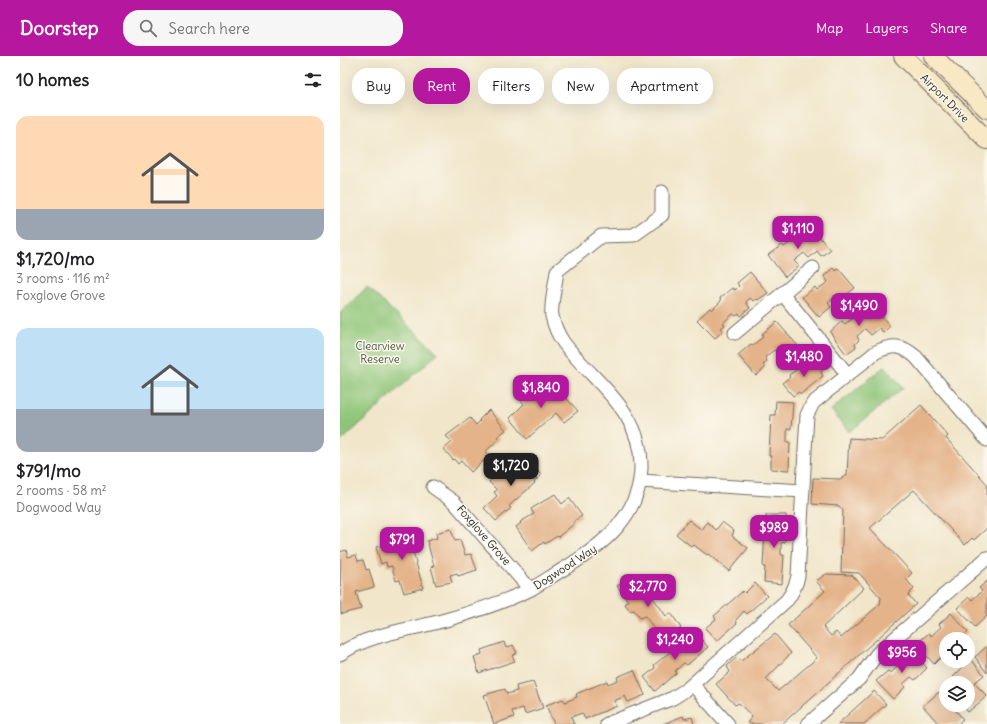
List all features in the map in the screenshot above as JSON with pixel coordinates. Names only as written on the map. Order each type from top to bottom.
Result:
[{"type":"main road","name":"Airport Drive","points":[[903,56],[987,140]]},
{"type":"main road","name":"Airport Drive","points":[[933,56],[987,109]]},
{"type":"street","name":"Dogwood Way","points":[[340,654],[364,641],[448,620],[502,602],[530,589],[586,555],[604,541],[618,527],[626,516],[633,504],[640,481],[640,447],[631,422],[618,403],[561,341],[552,314],[557,271],[601,236],[634,235],[662,215],[662,192]]},
{"type":"street","points":[[735,333],[813,268]]},
{"type":"street","points":[[782,294],[848,375]]},
{"type":"street","points":[[607,724],[674,698],[693,685],[787,600],[794,590],[798,576],[807,420],[809,410],[813,403],[876,352],[894,346],[904,348],[916,357],[987,440]]},
{"type":"street","points":[[640,481],[803,491]]},
{"type":"street","name":"Foxglove Grove","points":[[433,487],[454,502],[530,589]]},
{"type":"street","points":[[808,724],[859,679],[877,654],[987,558]]},
{"type":"street","points":[[693,685],[728,724]]},
{"type":"green space","name":"Clearview Reserve","points":[[367,287],[438,353],[340,442],[340,313]]},
{"type":"green space","points":[[885,366],[903,388],[849,432],[831,410]]},
{"type":"building","points":[[809,224],[830,250],[821,256],[817,251],[809,258],[804,253],[794,261],[799,266],[785,277],[768,255],[782,245],[784,247],[794,240],[793,237]]},
{"type":"building","points":[[833,268],[835,271],[838,268],[855,288],[841,299],[838,295],[828,303],[831,307],[819,317],[802,297],[815,287],[817,290],[828,282],[824,276]]},
{"type":"building","points":[[750,272],[768,293],[758,300],[753,301],[750,298],[746,302],[750,308],[741,316],[739,314],[736,316],[733,314],[723,323],[725,325],[721,328],[723,331],[715,338],[697,320],[710,308],[712,310],[721,301],[720,298],[732,288],[735,290],[739,286],[737,283]]},
{"type":"building","points":[[869,302],[890,326],[883,333],[880,328],[871,335],[865,329],[857,336],[859,340],[855,344],[856,347],[846,354],[830,332],[842,321],[845,324],[856,316],[855,313]]},
{"type":"building","points":[[777,322],[799,347],[790,355],[786,350],[780,356],[774,350],[765,357],[767,361],[763,365],[765,368],[756,376],[738,355],[751,344],[753,345],[763,337],[762,334]]},
{"type":"building","points":[[817,361],[823,368],[821,373],[823,376],[801,394],[799,392],[793,396],[782,383],[790,377],[789,375],[808,362],[811,365]]},
{"type":"building","points":[[534,381],[542,390],[548,385],[556,394],[560,391],[578,411],[564,422],[556,413],[527,439],[510,418],[524,404],[517,396]]},
{"type":"building","points":[[776,401],[793,402],[791,429],[787,429],[787,442],[790,442],[789,470],[771,469],[771,456],[769,456],[771,415],[775,415]]},
{"type":"building","points":[[921,405],[948,436],[946,438],[987,484],[987,528],[974,540],[972,538],[965,545],[914,490],[870,528],[912,573],[906,579],[914,589],[908,595],[916,604],[782,724],[750,724],[748,722],[752,717],[739,703],[735,705],[716,684],[730,672],[727,666],[737,657],[741,661],[775,634],[791,653],[766,679],[778,691],[817,658],[788,625],[825,591],[816,581],[826,574],[852,575],[864,588],[823,627],[831,636],[836,632],[841,638],[880,604],[881,598],[859,573],[841,572],[843,510],[839,506],[812,504],[813,478],[840,479],[847,475],[849,438],[882,440]]},
{"type":"building","points":[[489,410],[506,430],[497,437],[499,439],[485,452],[489,456],[471,472],[461,461],[458,464],[454,459],[453,460],[444,449],[452,442],[446,436],[470,418],[476,425]]},
{"type":"building","points":[[514,459],[522,468],[530,462],[541,475],[534,482],[535,483],[509,506],[511,508],[496,521],[484,508],[497,496],[494,492],[497,490],[489,482]]},
{"type":"building","points":[[555,494],[562,504],[569,498],[582,516],[574,521],[575,523],[558,537],[557,536],[545,544],[544,542],[532,551],[516,527],[521,523],[520,522],[534,514],[531,509]]},
{"type":"building","points":[[766,515],[786,515],[785,542],[781,543],[781,555],[784,555],[782,584],[764,582],[765,567],[763,567],[765,528],[767,528]]},
{"type":"building","points":[[689,520],[702,530],[707,522],[716,530],[722,522],[734,531],[732,536],[748,548],[729,571],[708,554],[707,555],[694,545],[692,547],[676,534]]},
{"type":"building","points":[[451,529],[455,541],[460,540],[465,555],[471,554],[477,570],[458,576],[457,573],[450,575],[452,582],[436,585],[431,567],[434,566],[427,541],[437,538],[436,533]]},
{"type":"building","points":[[407,530],[423,588],[404,593],[400,580],[396,581],[392,566],[387,567],[386,562],[381,564],[376,547],[395,542],[393,534]]},
{"type":"building","points":[[346,550],[348,557],[356,555],[358,561],[363,560],[366,570],[369,569],[374,587],[356,592],[361,609],[341,614],[340,552]]},
{"type":"building","points":[[633,576],[639,584],[643,583],[666,616],[671,613],[681,628],[663,642],[645,616],[640,618],[634,610],[630,611],[625,604],[628,601],[617,586]]},
{"type":"building","points":[[987,581],[987,610],[985,612],[987,616],[975,627],[957,608],[969,597],[972,600],[982,591],[979,588]]},
{"type":"building","points":[[755,583],[767,596],[747,614],[744,611],[736,620],[737,623],[717,641],[705,628],[716,619],[714,616],[743,591],[745,593]]},
{"type":"building","points":[[951,613],[968,632],[939,632],[939,659],[934,664],[916,644],[929,633],[931,636],[941,627],[939,624]]},
{"type":"building","points":[[697,634],[708,647],[687,665],[684,663],[675,671],[676,673],[655,691],[644,677],[655,668],[654,665],[683,641],[685,643]]},
{"type":"building","points":[[504,642],[506,648],[513,645],[517,653],[512,656],[515,661],[479,673],[474,657],[482,654],[481,650]]},
{"type":"building","points":[[987,646],[987,673],[975,657]]},
{"type":"building","points":[[911,650],[927,668],[915,680],[911,677],[903,684],[905,687],[893,699],[876,681],[888,671],[891,673],[900,664],[896,660]]},
{"type":"building","points":[[975,664],[984,675],[975,682],[975,676],[954,676],[962,668],[975,668]]},
{"type":"building","points":[[634,670],[645,695],[628,702],[625,696],[614,701],[617,706],[585,719],[582,713],[571,717],[574,724],[554,724],[546,705],[563,699],[565,702],[577,697],[576,694],[607,681],[608,684],[618,680],[617,677]]},
{"type":"building","points":[[533,682],[543,708],[525,714],[523,708],[512,711],[514,717],[494,724],[484,695],[505,689],[507,694],[517,691],[516,686]]},
{"type":"building","points":[[975,684],[987,696],[975,706]]},
{"type":"building","points":[[874,691],[886,704],[864,724],[838,724]]},
{"type":"building","points":[[939,692],[939,712],[957,712],[963,719],[958,724],[937,724],[938,723],[923,706]]},
{"type":"building","points":[[683,716],[684,719],[692,717],[694,724],[663,724]]}]
